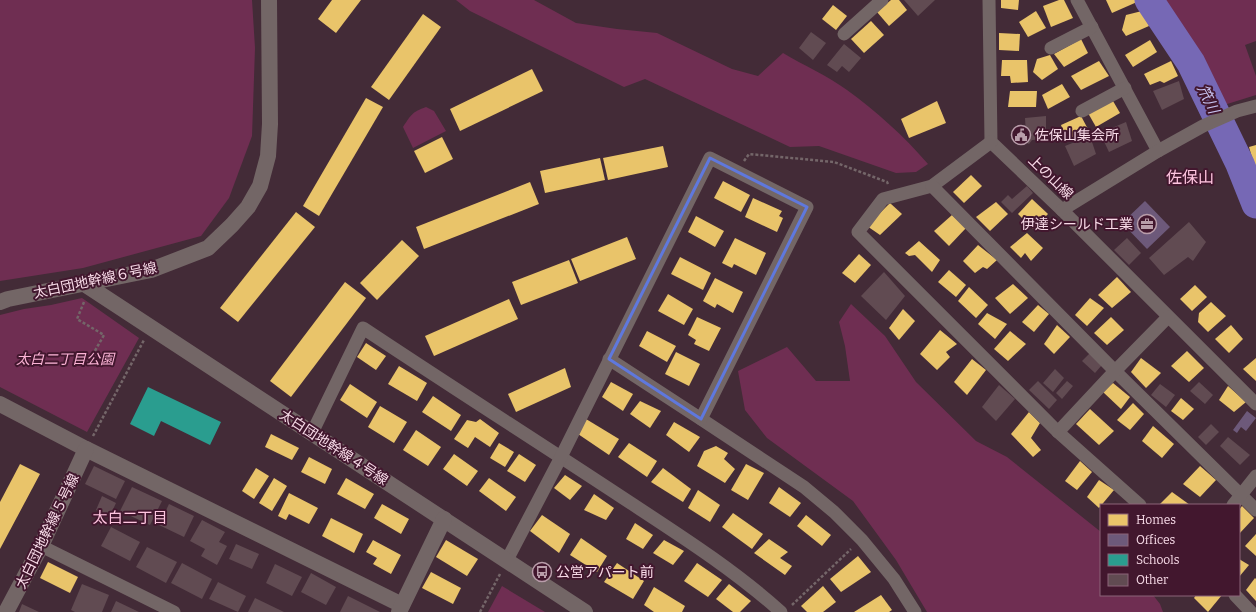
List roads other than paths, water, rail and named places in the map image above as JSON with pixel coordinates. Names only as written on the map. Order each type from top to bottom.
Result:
[{"type":"street","name":"太白団地幹線６号線","points":[[0,302],[83,283],[151,270],[208,248],[232,225],[248,206],[260,186],[268,156],[270,124],[269,0]]},
{"type":"street","points":[[844,34],[882,0]]},
{"type":"street","points":[[989,0],[991,142],[932,186],[882,200],[858,232],[1058,432],[1139,504]]},
{"type":"street","points":[[1077,0],[1158,151]]},
{"type":"street","points":[[1051,48],[1092,27]]},
{"type":"street","points":[[1082,111],[1125,88]]},
{"type":"street","points":[[1062,210],[1158,151],[1203,126],[1237,110],[1256,106]]},
{"type":"street","name":"上の山線","points":[[991,142],[1062,210],[1256,404]]},
{"type":"street","points":[[507,560],[561,457],[710,158],[807,207],[701,419]]},
{"type":"street","points":[[932,186],[1115,371],[1256,510]]},
{"type":"street","name":"太白団地幹線４号線","points":[[83,283],[585,612]]},
{"type":"street","points":[[1058,432],[1168,317]]},
{"type":"street","points":[[312,433],[363,328],[686,539],[759,592],[786,609]]},
{"type":"street","points":[[609,359],[804,487],[834,512],[862,540],[894,579],[915,612]]},
{"type":"street","points":[[0,404],[401,609],[444,519]]},
{"type":"street","name":"太白団地幹線５号線","points":[[6,612],[41,546],[86,449]]},
{"type":"street","points":[[1234,504],[1256,476]]},
{"type":"street","points":[[41,546],[174,612]]},
{"type":"street","points":[[1236,596],[1251,612]]},
{"type":"waterway","name":"笊川","points":[[1149,0],[1191,63],[1240,164],[1256,204]]},
{"type":"place","name":"佐保山集会所","points":[[1021,135]]},
{"type":"place","name":"伊達シールド工業","points":[[1147,224]]},
{"type":"place","name":"公営アパート前","points":[[542,572]]},
{"type":"district","name":"佐保山","points":[[1190,177]]},
{"type":"district","name":"太白二丁目","points":[[130,518]]},
{"type":"park label","name":"太白二丁目公園","points":[[65,359]]}]
